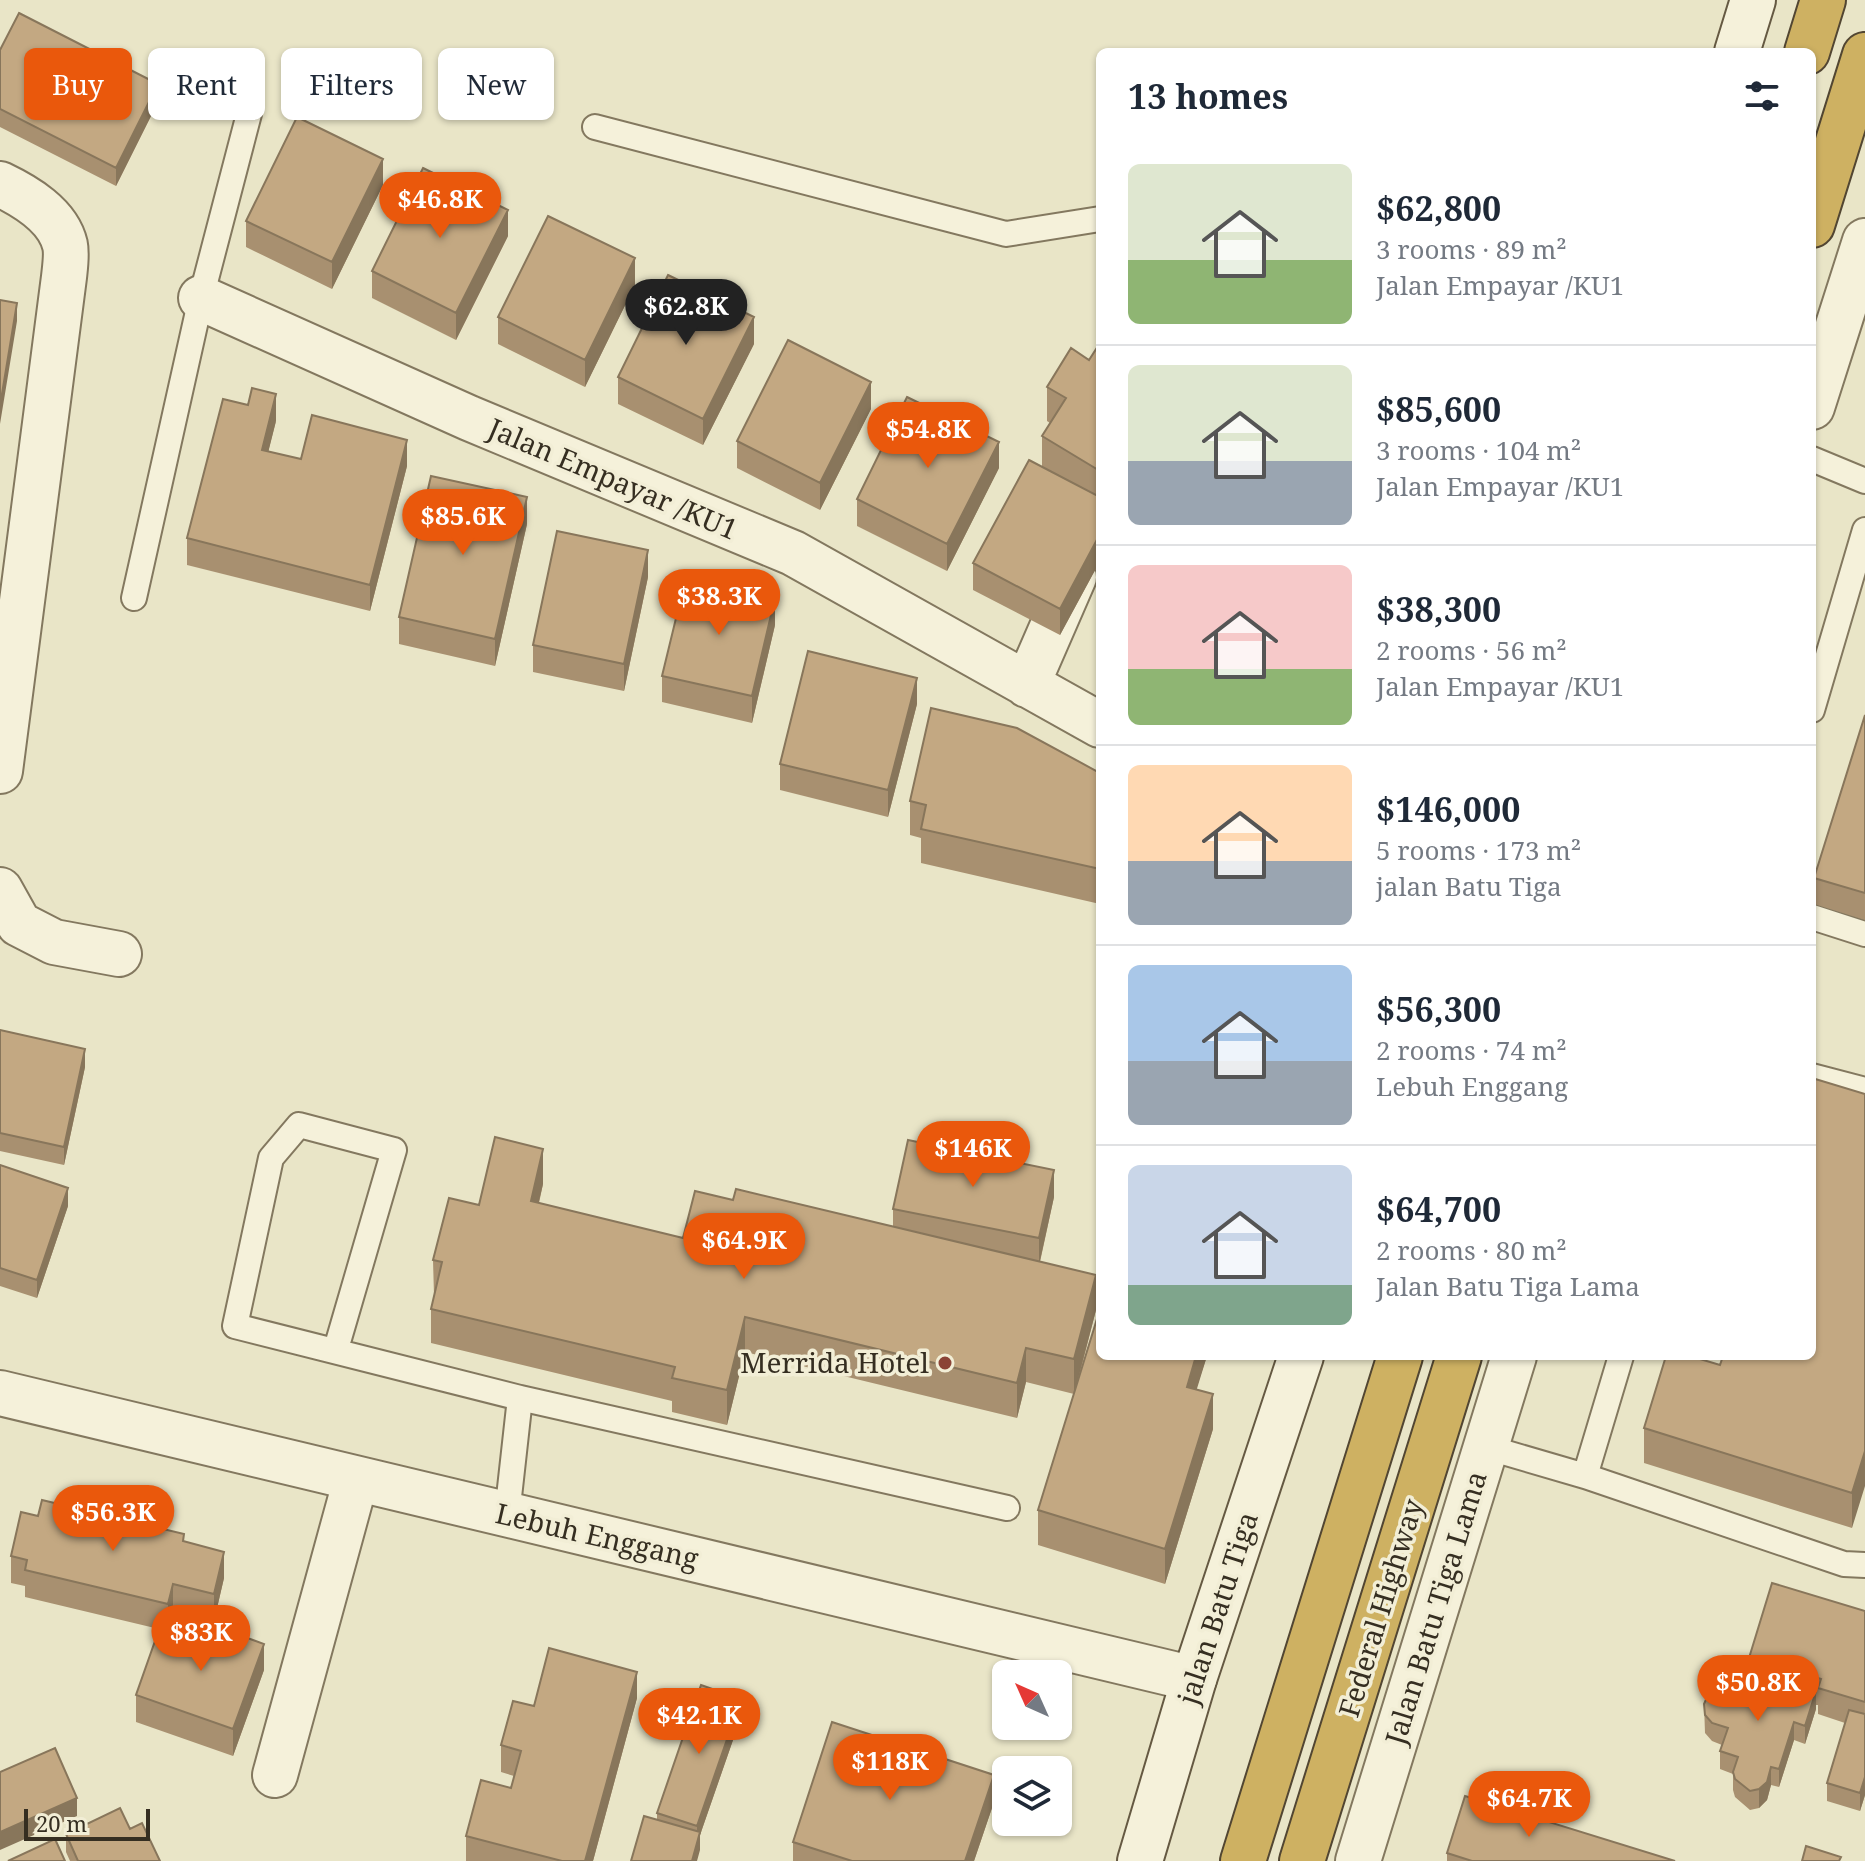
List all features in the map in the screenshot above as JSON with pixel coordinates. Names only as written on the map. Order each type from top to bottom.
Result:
[{"type":"highway","points":[[1808,48],[1823,0]]},
{"type":"highway","points":[[1816,212],[1865,55]]},
{"type":"highway","name":"Federal Highway","points":[[1243,1861],[1399,1360]]},
{"type":"highway","name":"Federal Highway","points":[[1302,1861],[1458,1360]]},
{"type":"street","points":[[1738,48],[1753,0]]},
{"type":"street","points":[[0,184],[29,198],[51,220],[65,244],[64,277],[0,771]]},
{"type":"street","points":[[1816,394],[1865,241]]},
{"type":"street","name":"Jalan Empayar /KU1","points":[[201,298],[469,418],[793,553],[1096,723]]},
{"type":"street","points":[[1027,685],[1087,546]]},
{"type":"street","points":[[0,890],[19,924],[54,942],[119,954]]},
{"type":"street","name":"jalan Batu Tiga","points":[[1140,1861],[1194,1679],[1300,1360]]},
{"type":"street","name":"Jalan Batu Tiga Lama","points":[[1358,1861],[1513,1360]]},
{"type":"street","name":"Lebuh Enggang","points":[[0,1393],[1194,1679]]},
{"type":"street","points":[[275,1775],[356,1479]]},
{"type":"lane","points":[[134,598],[201,298],[247,120]]},
{"type":"lane","points":[[595,127],[1006,234],[1096,220]]},
{"type":"lane","points":[[1816,461],[1865,481]]},
{"type":"lane","points":[[1816,696],[1865,530]]},
{"type":"lane","points":[[1816,918],[1865,934]]},
{"type":"lane","points":[[1816,1077],[1865,1090]]},
{"type":"lane","points":[[336,1349],[394,1150],[299,1125],[271,1158],[235,1326],[336,1349],[520,1398],[1007,1508]]},
{"type":"lane","points":[[1585,1476],[1620,1360]]},
{"type":"lane","points":[[507,1515],[520,1398]]},
{"type":"lane","points":[[1486,1447],[1585,1476],[1844,1564],[1865,1565]]},
{"type":"building","points":[[19,13],[88,48],[24,48],[24,120],[132,120],[132,71],[148,79],[148,104],[116,168],[0,109],[0,50]]},
{"type":"building","points":[[296,120],[303,120],[383,159],[332,262],[246,221]]},
{"type":"building","points":[[423,168],[508,210],[456,313],[372,271]]},
{"type":"building","points":[[548,216],[635,258],[585,360],[498,317]]},
{"type":"building","points":[[668,275],[754,317],[703,419],[618,377]]},
{"type":"building","points":[[0,300],[17,303],[0,406]]},
{"type":"building","points":[[788,340],[871,382],[820,483],[737,441]]},
{"type":"building","points":[[1071,348],[1089,360],[1096,349],[1096,469],[1042,436],[1066,398],[1047,387]]},
{"type":"building","points":[[252,388],[276,394],[262,450],[301,459],[312,415],[407,440],[370,585],[187,538],[223,399],[248,405]]},
{"type":"building","points":[[907,397],[999,442],[947,544],[857,499]]},
{"type":"building","points":[[1029,460],[1096,495],[1096,542],[1060,609],[973,563]]},
{"type":"building","points":[[431,476],[527,497],[495,639],[399,617]]},
{"type":"building","points":[[557,531],[648,550],[624,664],[533,645]]},
{"type":"building","points":[[686,577],[775,598],[752,696],[662,676]]},
{"type":"building","points":[[808,651],[917,678],[888,790],[780,764]]},
{"type":"building","points":[[931,708],[1017,728],[1096,771],[1096,868],[921,829],[926,805],[910,801]]},
{"type":"building","points":[[1865,715],[1865,893],[1816,879]]},
{"type":"building","points":[[0,1030],[85,1049],[64,1147],[0,1133]]},
{"type":"building","points":[[1816,1079],[1865,1094],[1865,1451],[1852,1493],[1644,1428],[1665,1360],[1703,1360],[1720,1365],[1722,1360],[1816,1360]]},
{"type":"building","points":[[495,1137],[543,1149],[531,1201],[683,1238],[695,1191],[733,1200],[736,1189],[1096,1275],[1074,1359],[1026,1348],[1017,1383],[745,1317],[727,1390],[672,1378],[675,1367],[431,1309],[442,1262],[433,1260],[449,1198],[479,1205]]},
{"type":"building","points":[[908,1140],[1054,1170],[1039,1238],[893,1209]]},
{"type":"building","points":[[0,1165],[68,1188],[37,1280],[0,1268]]},
{"type":"building","points":[[1096,1322],[1096,1360],[1195,1360],[1187,1387],[1213,1394],[1165,1549],[1038,1510]]},
{"type":"building","points":[[42,1500],[184,1534],[183,1541],[224,1552],[214,1594],[173,1584],[168,1604],[25,1570],[27,1560],[11,1556],[21,1512],[38,1516]]},
{"type":"building","points":[[1772,1583],[1865,1611],[1865,1702],[1818,1688],[1821,1679],[1749,1658]]},
{"type":"building","points":[[161,1624],[210,1641],[215,1626],[264,1644],[233,1729],[136,1695]]},
{"type":"building","points":[[549,1648],[637,1672],[585,1861],[562,1861],[466,1836],[481,1780],[511,1788],[521,1751],[501,1745],[513,1701],[534,1706]]},
{"type":"building","points":[[1746,1669],[1816,1691],[1805,1726],[1794,1722],[1779,1769],[1771,1767],[1767,1782],[1759,1789],[1750,1791],[1735,1779],[1733,1772],[1738,1757],[1720,1751],[1728,1728],[1712,1723],[1705,1715],[1704,1704],[1708,1695],[1724,1682],[1740,1687]]},
{"type":"building","points":[[701,1685],[741,1699],[697,1826],[657,1813]]},
{"type":"building","points":[[1849,1710],[1865,1714],[1865,1777],[1860,1793],[1827,1783]]},
{"type":"building","points":[[832,1722],[992,1774],[965,1861],[852,1861],[793,1842]]},
{"type":"building","points":[[55,1748],[77,1798],[0,1832],[0,1772]]},
{"type":"building","points":[[1465,1796],[1675,1861],[1472,1861],[1447,1853]]},
{"type":"building","points":[[120,1808],[130,1829],[142,1823],[160,1861],[78,1861],[66,1834]]},
{"type":"building","points":[[644,1816],[700,1832],[692,1861],[631,1861]]},
{"type":"building","points":[[55,1839],[65,1861],[8,1861]]},
{"type":"building","points":[[1806,1846],[1841,1857],[1839,1861],[1802,1861]]},
{"type":"place","name":"Merrida Hotel","points":[[945,1363]]}]
